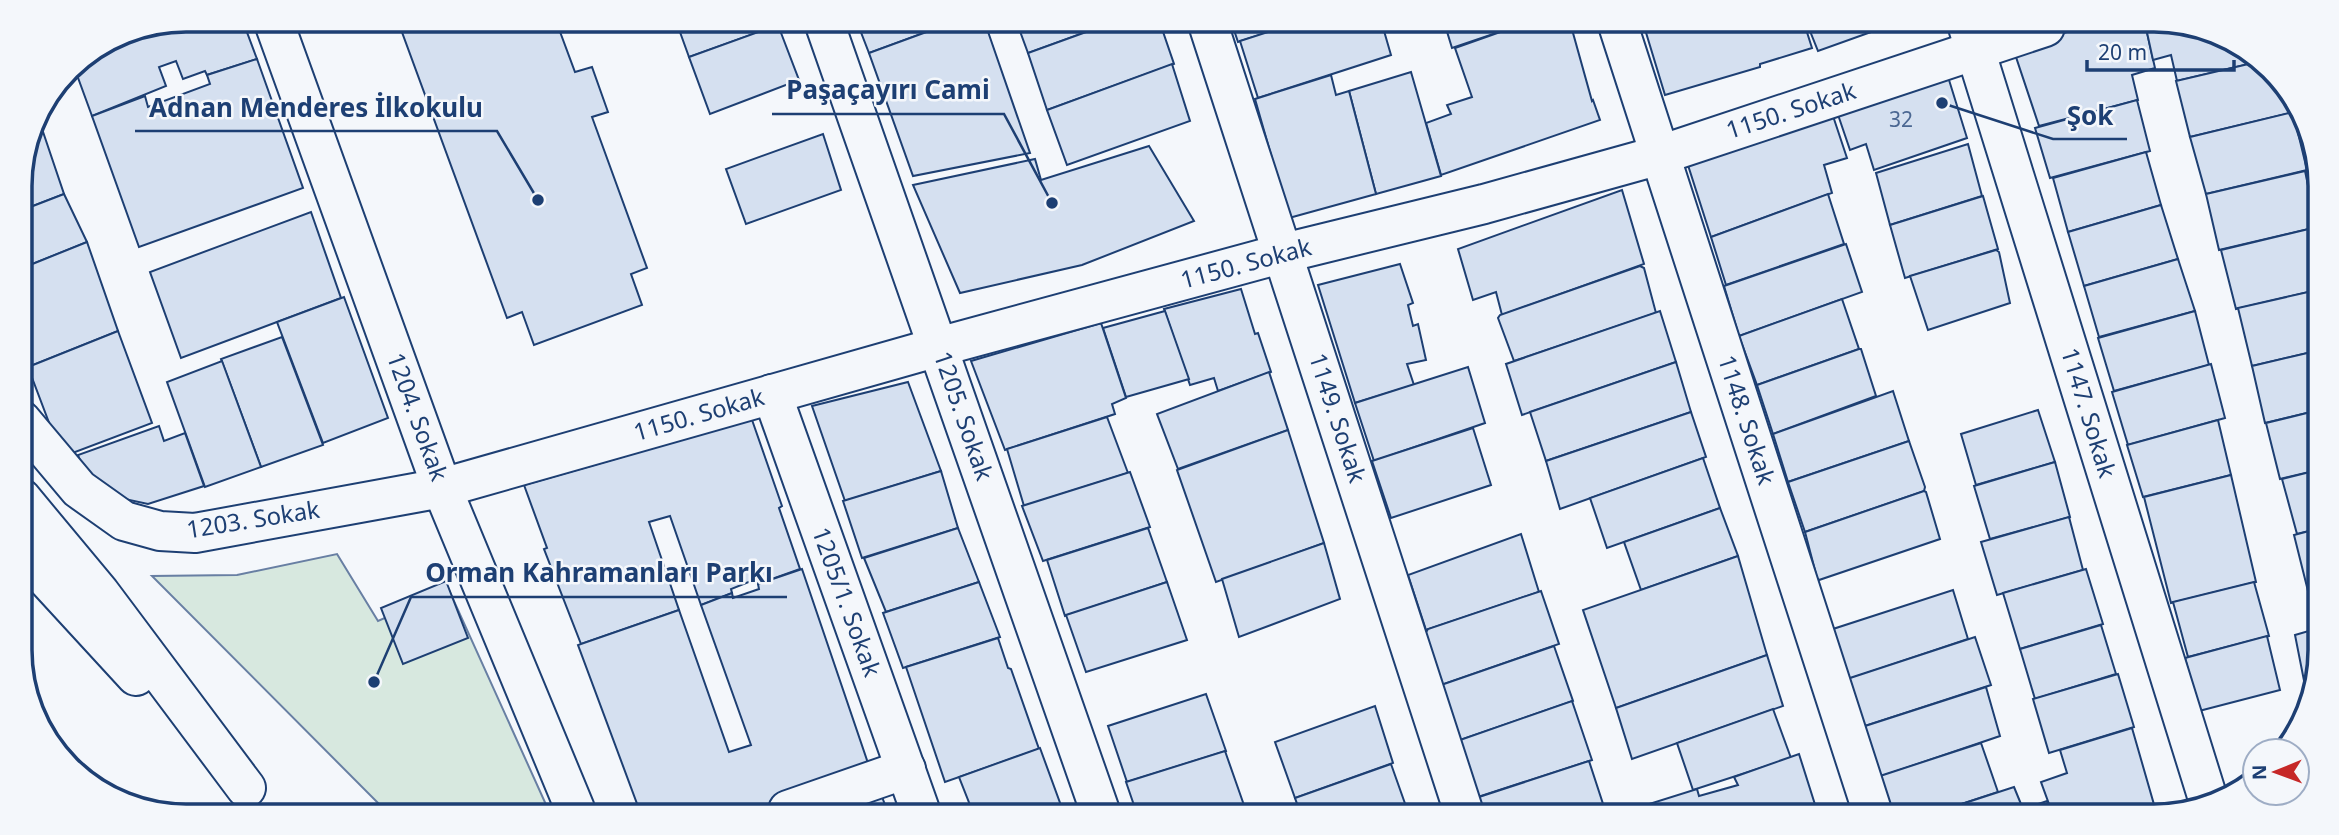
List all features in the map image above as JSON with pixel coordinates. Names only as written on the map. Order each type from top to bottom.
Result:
[{"type":"main road","name":"1204. Sokak","points":[[277,32],[442,488],[573,804]]},
{"type":"main road","name":"1205. Sokak","points":[[828,32],[1097,804]]},
{"type":"main road","name":"1149. Sokak","points":[[1211,32],[1461,803]]},
{"type":"main road","name":"1148. Sokak","points":[[1620,32],[1869,803]]},
{"type":"main road","name":"1150. Sokak","points":[[442,488],[938,347],[1284,253],[1484,204],[1660,155],[1971,39],[2014,32]]},
{"type":"main road","name":"1147. Sokak","points":[[1971,39],[2206,794]]},
{"type":"main road","name":"1205/1. Sokak","points":[[772,394],[918,804]]},
{"type":"main road","name":"1203. Sokak","points":[[32,433],[79,489],[124,522],[160,531],[195,533],[442,488]]},
{"type":"main road","points":[[32,511],[100,593],[256,798]]},
{"type":"main road","points":[[32,563],[116,656],[256,798]]},
{"type":"main road","points":[[806,804],[906,769]]},
{"type":"shaded area","points":[[337,554],[378,621],[449,590],[546,804],[379,804],[152,576],[237,575]]},
{"type":"building","points":[[247,32],[257,59],[207,75],[205,71],[183,79],[176,61],[159,67],[166,86],[92,116],[78,76],[109,52],[156,34]]},
{"type":"building","points":[[402,32],[560,32],[575,72],[592,67],[608,112],[592,117],[647,268],[631,274],[642,305],[534,345],[522,312],[507,318]]},
{"type":"building","points":[[680,32],[759,32],[689,57]]},
{"type":"building","points":[[759,32],[781,32],[799,80],[710,114],[689,57]]},
{"type":"building","points":[[861,32],[926,32],[869,53]]},
{"type":"building","points":[[926,32],[988,32],[1030,153],[913,176],[869,53]]},
{"type":"building","points":[[1020,32],[1086,32],[1028,53]]},
{"type":"building","points":[[1086,32],[1163,32],[1174,64],[1047,110],[1028,53]]},
{"type":"building","points":[[1235,32],[1269,32],[1238,42]]},
{"type":"building","points":[[1268,32],[1384,32],[1391,55],[1258,98],[1240,41]]},
{"type":"building","points":[[1447,32],[1499,32],[1452,48]]},
{"type":"building","points":[[1500,32],[1572,32],[1600,120],[1441,175],[1426,123],[1451,114],[1447,105],[1472,97],[1455,48]]},
{"type":"building","points":[[1646,32],[1807,32],[1812,48],[1760,64],[1760,67],[1665,95]]},
{"type":"building","points":[[1810,32],[1871,32],[1818,51]]},
{"type":"building","points":[[2067,32],[2147,32],[2155,68],[2132,75],[2138,100],[2039,126],[2014,51]]},
{"type":"building","points":[[2147,32],[2183,34],[2203,40],[2221,47],[2247,64],[2177,81],[2171,55],[2153,60]]},
{"type":"building","points":[[257,59],[303,188],[139,247],[92,116],[145,96],[148,107],[210,84],[207,75]]},
{"type":"building","points":[[1172,64],[1190,121],[1067,165],[1047,110]]},
{"type":"building","points":[[2247,64],[2276,92],[2289,113],[2190,137],[2176,81]]},
{"type":"building","points":[[1945,67],[1967,138],[1874,170],[1866,144],[1850,150],[1834,103]]},
{"type":"building","points":[[1411,72],[1441,176],[1376,194],[1349,91]]},
{"type":"building","points":[[1331,75],[1336,95],[1349,91],[1376,194],[1289,218],[1255,99]]},
{"type":"building","points":[[2137,100],[2150,151],[2050,178],[2035,128]]},
{"type":"building","points":[[1831,110],[1847,158],[1824,165],[1832,193],[1711,237],[1687,162]]},
{"type":"building","points":[[2289,113],[2299,135],[2306,170],[2206,194],[2190,137]]},
{"type":"building","points":[[42,129],[64,194],[32,206],[33,166]]},
{"type":"building","points":[[823,134],[841,190],[746,224],[726,169]]},
{"type":"building","points":[[1968,144],[1982,196],[1890,225],[1876,173]]},
{"type":"building","points":[[1149,146],[1194,221],[1082,265],[960,293],[913,185],[1035,159],[1041,180]]},
{"type":"building","points":[[2146,152],[2161,205],[2068,232],[2053,178]]},
{"type":"building","points":[[2305,171],[2308,186],[2308,229],[2219,250],[2206,194]]},
{"type":"building","points":[[1622,190],[1644,264],[1502,315],[1496,292],[1473,300],[1458,249]]},
{"type":"building","points":[[64,194],[87,242],[32,264],[32,206]]},
{"type":"building","points":[[1828,194],[1844,244],[1726,285],[1711,237]]},
{"type":"building","points":[[1983,196],[1998,249],[1905,278],[1890,225]]},
{"type":"building","points":[[2161,205],[2178,259],[2084,286],[2068,232]]},
{"type":"building","points":[[311,212],[341,298],[181,358],[150,272]]},
{"type":"building","points":[[2308,229],[2308,292],[2236,309],[2221,250]]},
{"type":"building","points":[[87,242],[118,331],[32,365],[32,264]]},
{"type":"building","points":[[1846,244],[1862,292],[1739,336],[1724,286]]},
{"type":"building","points":[[1996,250],[1999,252],[2010,303],[1928,330],[1910,276]]},
{"type":"building","points":[[2178,259],[2195,311],[2099,337],[2084,286]]},
{"type":"building","points":[[1400,264],[1413,303],[1408,305],[1413,326],[1418,324],[1426,360],[1407,364],[1414,385],[1355,403],[1318,285]]},
{"type":"building","points":[[1640,266],[1644,268],[1656,313],[1514,361],[1498,318],[1500,315]]},
{"type":"building","points":[[1241,289],[1255,334],[1258,333],[1271,372],[1218,391],[1214,378],[1190,385],[1164,309]]},
{"type":"building","points":[[2308,292],[2308,353],[2252,366],[2238,308]]},
{"type":"building","points":[[344,297],[388,418],[323,443],[277,322]]},
{"type":"building","points":[[1842,299],[1859,349],[1757,385],[1739,336]]},
{"type":"building","points":[[1165,311],[1189,379],[1126,397],[1103,328]]},
{"type":"building","points":[[1660,311],[1676,362],[1522,415],[1506,364]]},
{"type":"building","points":[[2195,311],[2209,365],[2114,391],[2098,338]]},
{"type":"building","points":[[1101,323],[1126,398],[1112,404],[1115,414],[1005,450],[971,361]]},
{"type":"building","points":[[118,331],[152,423],[62,457],[32,378],[32,365]]},
{"type":"building","points":[[282,337],[323,445],[261,467],[221,359]]},
{"type":"building","points":[[1859,349],[1876,396],[1773,434],[1757,385]]},
{"type":"building","points":[[2308,353],[2308,413],[2265,423],[2252,366]]},
{"type":"building","points":[[222,361],[261,467],[205,487],[167,382]]},
{"type":"building","points":[[1676,362],[1691,412],[1546,461],[1530,412]]},
{"type":"building","points":[[2211,364],[2225,418],[2128,445],[2112,392]]},
{"type":"building","points":[[1468,367],[1485,423],[1374,461],[1355,403]]},
{"type":"building","points":[[1269,372],[1288,430],[1178,469],[1157,414]]},
{"type":"building","points":[[908,382],[941,471],[845,501],[812,406]]},
{"type":"building","points":[[1893,391],[1909,441],[1788,482],[1773,434]]},
{"type":"building","points":[[2038,410],[2055,462],[1976,485],[1961,434]]},
{"type":"building","points":[[1691,412],[1706,457],[1560,509],[1546,461]]},
{"type":"building","points":[[2308,413],[2308,472],[2280,479],[2266,423]]},
{"type":"building","points":[[751,417],[782,506],[779,508],[800,569],[758,584],[756,579],[731,589],[732,593],[701,605],[670,516],[649,522],[679,610],[581,644],[544,549],[547,548],[524,485]]},
{"type":"building","points":[[1107,417],[1128,473],[1024,506],[1007,449]]},
{"type":"building","points":[[2218,420],[2231,475],[2143,497],[2127,445]]},
{"type":"building","points":[[159,426],[164,441],[185,433],[204,486],[148,504],[92,492],[78,455]]},
{"type":"building","points":[[1473,428],[1491,485],[1391,518],[1372,461]]},
{"type":"building","points":[[1288,430],[1324,543],[1216,582],[1177,470]]},
{"type":"building","points":[[1909,441],[1925,487],[1924,491],[1805,532],[1788,482]]},
{"type":"building","points":[[1703,458],[1720,508],[1607,548],[1590,498]]},
{"type":"building","points":[[2055,462],[2070,517],[1990,539],[1974,486]]},
{"type":"building","points":[[941,471],[958,528],[862,558],[843,501]]},
{"type":"building","points":[[1130,472],[1150,527],[1043,561],[1022,506]]},
{"type":"building","points":[[2308,472],[2308,531],[2297,534],[2282,479]]},
{"type":"building","points":[[2231,475],[2256,582],[2171,603],[2144,497]]},
{"type":"building","points":[[1924,491],[1940,539],[1819,580],[1817,578],[1805,532]]},
{"type":"building","points":[[1720,508],[1738,556],[1641,590],[1624,542]]},
{"type":"building","points":[[2069,517],[2083,570],[1997,595],[1981,542]]},
{"type":"building","points":[[958,528],[979,582],[886,612],[864,558]]},
{"type":"building","points":[[1148,528],[1167,582],[1065,616],[1047,560]]},
{"type":"building","points":[[2308,531],[2308,591],[2294,535]]},
{"type":"building","points":[[1521,534],[1539,592],[1426,630],[1408,575]]},
{"type":"building","points":[[1324,543],[1340,599],[1239,637],[1222,579]]},
{"type":"building","points":[[1738,556],[1767,655],[1616,708],[1583,610]]},
{"type":"building","points":[[802,569],[870,769],[769,804],[637,804],[578,645],[679,610],[729,752],[751,745],[701,605],[732,593],[733,598],[759,589],[758,584]]},
{"type":"building","points":[[2086,569],[2103,624],[2020,649],[2003,593]]},
{"type":"building","points":[[446,581],[468,638],[403,664],[381,608]]},
{"type":"building","points":[[979,582],[1000,637],[903,668],[883,613]]},
{"type":"building","points":[[1167,582],[1187,640],[1086,672],[1066,615]]},
{"type":"building","points":[[2254,582],[2269,636],[2188,657],[2173,602]]},
{"type":"building","points":[[1953,590],[1968,639],[1849,679],[1833,629]]},
{"type":"building","points":[[1541,591],[1559,644],[1441,685],[1425,634],[1428,629]]},
{"type":"building","points":[[2101,625],[2116,674],[2035,699],[2020,649]]},
{"type":"building","points":[[2308,631],[2304,682],[2295,635]]},
{"type":"building","points":[[2267,636],[2280,690],[2199,711],[2185,658]]},
{"type":"building","points":[[1975,637],[1991,685],[1862,727],[1847,679]]},
{"type":"building","points":[[998,638],[1039,749],[945,782],[906,667]]},
{"type":"building","points":[[1554,646],[1573,701],[1460,740],[1441,685]]},
{"type":"building","points":[[1767,655],[1783,706],[1632,759],[1616,708]]},
{"type":"building","points":[[2118,674],[2134,727],[2049,753],[2033,699]]},
{"type":"building","points":[[1986,687],[2000,736],[1879,777],[1862,727]]},
{"type":"building","points":[[1206,694],[1226,751],[1127,782],[1108,726]]},
{"type":"building","points":[[1572,701],[1592,760],[1478,797],[1460,740]]},
{"type":"building","points":[[1375,706],[1393,763],[1295,798],[1275,742]]},
{"type":"building","points":[[1773,709],[1791,758],[1693,790],[1677,743]]},
{"type":"building","points":[[2132,728],[2154,803],[2049,803],[2041,782],[2067,773],[2060,750]]},
{"type":"building","points":[[1981,743],[1998,792],[1964,803],[1885,803],[1877,777]]},
{"type":"building","points":[[1040,748],[1060,804],[969,804],[959,777]]},
{"type":"building","points":[[1225,751],[1243,803],[1133,804],[1126,782]]},
{"type":"building","points":[[1799,754],[1815,803],[1652,803],[1697,789],[1699,796],[1738,785],[1734,777]]},
{"type":"building","points":[[1589,761],[1603,803],[1481,803],[1479,797]]},
{"type":"building","points":[[1391,764],[1405,803],[1297,803],[1295,798]]},
{"type":"building","points":[[2014,787],[2021,803],[1965,803]]},
{"type":"building","points":[[879,789],[885,804],[835,804]]},
{"type":"place","name":"Şok","points":[[1942,103]]},
{"type":"place","name":"Adnan Menderes İlkokulu","points":[[538,200]]},
{"type":"place","name":"Paşaçayırı Cami","points":[[1052,203]]},
{"type":"place","name":"Orman Kahramanları Parkı","points":[[374,682]]}]
